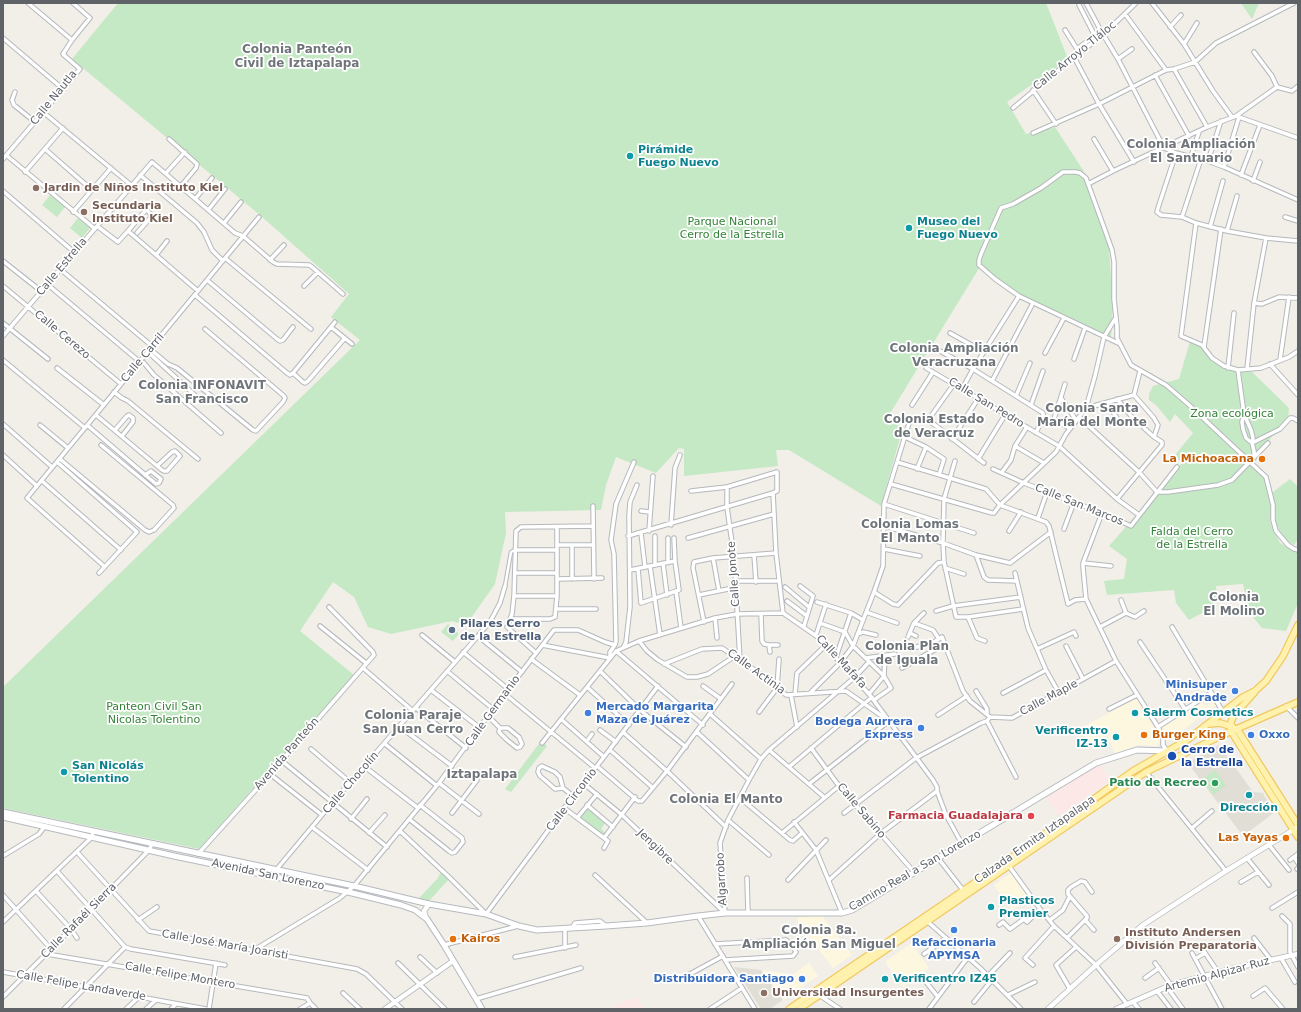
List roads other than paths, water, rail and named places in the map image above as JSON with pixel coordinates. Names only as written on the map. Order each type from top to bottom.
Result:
[{"type":"main road","name":"Calzada Ermita Iztapalapa","points":[[789,1009],[1011,858],[1133,771],[1187,740],[1243,697],[1255,692],[1266,681],[1283,656],[1298,625]]},
{"type":"main road","points":[[1255,692],[1236,713],[1232,720],[1231,729],[1297,827],[1298,837]]},
{"type":"main road","points":[[1205,726],[1217,722],[1231,729],[1237,729],[1298,702]]},
{"type":"main road","name":"Calzada Ermita Iztapalapa","points":[[799,1009],[1146,772],[1231,729]]},
{"type":"main road","points":[[1237,729],[1250,756]]},
{"type":"main road","name":"Camino Real a San Lorenzo","points":[[429,904],[486,914],[519,926],[537,930],[647,923],[724,914],[842,913],[852,910],[1102,761],[1137,750],[1167,751]]},
{"type":"main road","name":"Avenida San Lorenzo","points":[[3,812],[354,886],[429,904]]},
{"type":"main road","name":"Avenida San Lorenzo","points":[[3,817],[174,856],[348,892],[415,910],[427,919],[482,1009]]},
{"type":"street","points":[[28,3],[72,40]]},
{"type":"street","name":"Calle Nautla","points":[[3,159],[80,69],[63,54],[72,40],[90,18],[73,3]]},
{"type":"street","points":[[1086,3],[1118,59],[1164,148],[1224,167],[1241,176],[1298,200]]},
{"type":"street","name":"Calle Arroyo Tláloc","points":[[1013,108],[1125,14],[1136,3]]},
{"type":"street","points":[[1152,3],[1184,44],[1213,91],[1236,117],[1298,138]]},
{"type":"street","points":[[1033,133],[1099,104],[1166,70],[1195,62],[1216,42],[1294,3]]},
{"type":"street","points":[[1079,5],[1095,36]]},
{"type":"street","points":[[1125,14],[1166,70]]},
{"type":"street","points":[[1170,28],[1181,14]]},
{"type":"street","points":[[1184,44],[1197,23]]},
{"type":"street","points":[[1065,30],[1077,49],[1102,32]]},
{"type":"street","points":[[3,38],[63,89]]},
{"type":"street","points":[[1118,59],[1132,49]]},
{"type":"street","points":[[1254,52],[1272,76],[1277,87]]},
{"type":"street","points":[[1074,57],[1099,104],[1134,162]]},
{"type":"street","points":[[1174,69],[1207,127]]},
{"type":"street","points":[[1155,75],[1189,136]]},
{"type":"street","points":[[1277,87],[1292,91],[1298,86]]},
{"type":"street","points":[[1088,184],[1207,127],[1236,117],[1277,87]]},
{"type":"street","points":[[1033,90],[1056,124]]},
{"type":"street","points":[[15,92],[12,100],[14,105],[35,122]]},
{"type":"street","points":[[43,112],[131,186]]},
{"type":"street","points":[[1224,167],[1236,117]]},
{"type":"street","points":[[1208,161],[1221,121]]},
{"type":"street","points":[[1241,176],[1260,125]]},
{"type":"street","points":[[25,172],[63,128]]},
{"type":"street","points":[[1191,156],[1199,132]]},
{"type":"street","points":[[169,139],[197,164],[196,168],[181,186]]},
{"type":"street","points":[[1094,139],[1113,171]]},
{"type":"street","points":[[45,149],[92,190]]},
{"type":"street","points":[[185,152],[166,173],[235,233],[243,236],[270,260],[277,264],[312,266],[343,294]]},
{"type":"street","points":[[1176,153],[1158,208],[1158,212],[1161,215],[1182,217],[1196,223],[1227,231],[1266,238],[1298,241]]},
{"type":"street","points":[[6,155],[73,212],[118,242],[147,210],[152,216],[137,233]]},
{"type":"street","points":[[1182,217],[1201,159]]},
{"type":"street","name":"Calle Estrella","points":[[3,336],[152,162],[166,173]]},
{"type":"street","points":[[1254,181],[1260,162]]},
{"type":"street","points":[[73,212],[111,168]]},
{"type":"street","points":[[1118,343],[1019,296],[995,279],[979,265],[978,260],[1001,208],[1013,204],[1041,188],[1064,172],[1080,173],[1086,178],[1112,250],[1117,338],[1118,343],[1131,365],[1166,385],[1252,460],[1266,477],[1273,505],[1273,520],[1276,531],[1288,545],[1294,550],[1298,550]]},
{"type":"street","points":[[140,175],[197,223],[204,232],[212,250],[311,329]]},
{"type":"street","points":[[196,198],[212,178]]},
{"type":"street","points":[[1210,227],[1223,181]]},
{"type":"street","points":[[209,210],[225,189]]},
{"type":"street","points":[[3,191],[74,252]]},
{"type":"street","points":[[1227,231],[1237,196]]},
{"type":"street","points":[[224,223],[241,202]]},
{"type":"street","name":"Calle Carril","points":[[105,567],[27,498],[259,217]]},
{"type":"street","points":[[1285,217],[1298,221]]},
{"type":"street","points":[[1196,223],[1180,334],[1181,336],[1204,347],[1212,358],[1228,368],[1238,370],[1261,368],[1289,357],[1298,351]]},
{"type":"street","points":[[1204,347],[1221,229]]},
{"type":"street","points":[[128,231],[198,291]]},
{"type":"street","points":[[1248,369],[1254,303],[1266,238]]},
{"type":"street","points":[[156,255],[167,241]]},
{"type":"street","points":[[270,260],[284,244]]},
{"type":"street","points":[[3,261],[41,291]]},
{"type":"street","points":[[60,269],[168,364],[177,368],[256,431],[285,398],[205,329]]},
{"type":"street","points":[[304,286],[318,272]]},
{"type":"street","points":[[207,280],[277,340],[283,340],[293,327]]},
{"type":"street","points":[[47,284],[140,362],[144,363],[154,375],[221,433]]},
{"type":"street","name":"Calle Cerezo","points":[[3,286],[121,384]]},
{"type":"street","points":[[195,295],[290,375],[335,322]]},
{"type":"street","points":[[962,389],[1019,296]]},
{"type":"street","points":[[1254,303],[1262,304],[1279,297],[1298,298]]},
{"type":"street","points":[[1280,360],[1290,297]]},
{"type":"street","points":[[992,381],[1033,303]]},
{"type":"street","points":[[1228,368],[1234,313]]},
{"type":"street","points":[[1045,353],[1064,318]]},
{"type":"street","points":[[891,484],[992,514],[994,513],[1000,505],[1056,452],[1069,428],[1086,408],[1104,337],[1116,319]]},
{"type":"street","points":[[3,323],[48,359]]},
{"type":"street","points":[[331,327],[352,344]]},
{"type":"street","points":[[1074,359],[1085,328]]},
{"type":"street","points":[[950,332],[984,352]]},
{"type":"street","points":[[293,373],[303,382],[305,383],[308,381],[345,338]]},
{"type":"street","points":[[150,349],[199,399]]},
{"type":"street","points":[[940,351],[973,369],[1043,413],[1044,415],[1036,432]]},
{"type":"street","points":[[3,360],[145,475]]},
{"type":"street","points":[[1016,396],[1030,363]]},
{"type":"street","points":[[1270,364],[1298,395]]},
{"type":"street","points":[[57,368],[104,405]]},
{"type":"street","name":"Calle San Pedro","points":[[926,368],[1059,446],[1117,499],[1139,516]]},
{"type":"street","points":[[1238,370],[1244,414],[1253,438],[1252,443],[1254,451],[1252,460]]},
{"type":"street","points":[[1031,405],[1044,371]]},
{"type":"street","points":[[1134,395],[1140,371]]},
{"type":"street","points":[[912,405],[933,372]]},
{"type":"street","points":[[954,384],[931,416],[931,422],[984,464]]},
{"type":"street","points":[[1065,384],[1054,419],[1069,428]]},
{"type":"street","points":[[114,392],[128,401],[198,459]]},
{"type":"street","points":[[1086,408],[1134,395]]},
{"type":"street","points":[[1134,395],[1154,418],[1158,425],[1154,437]]},
{"type":"street","points":[[1061,398],[1077,418],[1139,472],[1157,492],[1168,492],[1218,485],[1232,480],[1268,443]]},
{"type":"street","points":[[952,439],[978,399]]},
{"type":"street","points":[[1117,399],[1132,417]]},
{"type":"street","points":[[1108,402],[1117,418]]},
{"type":"street","points":[[1244,414],[1242,422],[1243,429],[1246,438],[1252,443]]},
{"type":"street","points":[[96,415],[157,466],[164,471],[167,471],[178,461],[180,456],[175,451],[172,452],[157,466]]},
{"type":"street","points":[[115,430],[127,416],[129,415],[133,418],[133,422],[122,436]]},
{"type":"street","points":[[978,459],[1005,415]]},
{"type":"street","points":[[1252,443],[1280,429],[1290,418],[1298,421]]},
{"type":"street","points":[[810,693],[840,663],[853,646],[874,592],[883,566],[884,504],[910,420]]},
{"type":"street","points":[[3,424],[52,468]]},
{"type":"street","points":[[40,425],[68,448]]},
{"type":"street","points":[[1002,472],[1012,460],[1015,446],[1027,427]]},
{"type":"street","points":[[1117,499],[1162,445],[1162,442],[1144,428]]},
{"type":"street","points":[[905,437],[926,446],[944,459],[939,475]]},
{"type":"street","points":[[58,460],[146,530],[149,532],[154,530],[174,508],[174,505],[101,445]]},
{"type":"street","points":[[917,468],[926,446]]},
{"type":"street","points":[[1015,446],[1044,463]]},
{"type":"street","points":[[671,525],[675,468],[680,454]]},
{"type":"street","points":[[3,456],[37,486]]},
{"type":"street","points":[[58,460],[138,532],[99,573]]},
{"type":"street","points":[[955,461],[944,499],[943,543],[945,568],[956,617],[968,617],[1023,609]]},
{"type":"street","points":[[610,658],[610,652],[615,645],[614,554],[612,540],[616,504],[634,462]]},
{"type":"street","points":[[897,462],[986,489],[1000,505],[1038,518],[1048,524],[1068,604],[1075,600],[1086,599]]},
{"type":"street","name":"Calle San Marcos","points":[[993,469],[1131,526],[1177,467]]},
{"type":"street","points":[[628,536],[671,525],[773,493],[777,491],[777,472],[727,487],[691,491]]},
{"type":"street","points":[[649,531],[653,476]]},
{"type":"street","points":[[42,480],[121,550]]},
{"type":"street","points":[[623,648],[626,642],[630,607],[628,536],[630,502],[637,485]]},
{"type":"street","name":"Calle Jonote","points":[[727,487],[727,507],[736,581],[740,660]]},
{"type":"street","points":[[1038,518],[1047,492]]},
{"type":"street","points":[[542,743],[610,658],[623,648],[639,641],[715,618],[738,614],[783,613],[778,582],[773,493]]},
{"type":"street","points":[[1064,529],[1074,502]]},
{"type":"street","points":[[884,504],[974,533]]},
{"type":"street","points":[[593,506],[594,579]]},
{"type":"street","points":[[641,511],[650,512]]},
{"type":"street","points":[[1009,531],[1021,512]]},
{"type":"street","points":[[1102,513],[1082,567],[1086,599],[1116,661],[1158,727],[1163,737],[1163,745],[1167,751]]},
{"type":"street","points":[[688,538],[774,514]]},
{"type":"street","points":[[536,653],[508,629],[514,596],[515,550],[516,534],[518,529],[521,527],[593,526]]},
{"type":"street","points":[[884,526],[943,543],[976,555],[1010,563],[1051,532]]},
{"type":"street","points":[[510,619],[554,618],[557,609],[557,527]]},
{"type":"street","points":[[641,533],[645,567]]},
{"type":"street","points":[[655,536],[655,565]]},
{"type":"street","points":[[668,538],[668,562]]},
{"type":"street","points":[[638,569],[641,603],[679,590],[675,561],[674,538]]},
{"type":"street","points":[[557,545],[593,545]]},
{"type":"street","points":[[572,545],[572,579]]},
{"type":"street","points":[[884,549],[920,556]]},
{"type":"street","points":[[504,586],[511,552],[515,550],[557,550]]},
{"type":"street","points":[[704,622],[693,568],[694,562],[713,558],[776,553]]},
{"type":"street","points":[[754,555],[756,582]]},
{"type":"street","points":[[976,555],[984,576],[988,580],[1017,580]]},
{"type":"street","points":[[713,558],[719,591]]},
{"type":"street","points":[[630,570],[675,561]]},
{"type":"street","points":[[874,592],[893,604],[898,605],[938,564],[944,562]]},
{"type":"street","points":[[662,563],[667,595]]},
{"type":"street","points":[[1083,563],[1111,566]]},
{"type":"street","points":[[650,566],[660,635]]},
{"type":"street","points":[[945,568],[964,574]]},
{"type":"street","points":[[515,572],[557,573]]},
{"type":"street","points":[[1015,573],[1028,628],[1046,670],[1059,693]]},
{"type":"street","points":[[557,579],[602,578]]},
{"type":"street","points":[[736,581],[778,582]]},
{"type":"street","name":"Calle Chocolín","points":[[271,876],[491,620],[500,603],[504,586]]},
{"type":"street","points":[[800,586],[812,596],[804,626]]},
{"type":"street","points":[[785,587],[809,607]]},
{"type":"street","points":[[698,595],[736,589]]},
{"type":"street","points":[[676,591],[681,628]]},
{"type":"street","points":[[514,596],[557,596]]},
{"type":"street","points":[[936,611],[953,606],[1021,597]]},
{"type":"street","points":[[1121,600],[1126,612],[1135,616],[1144,611]]},
{"type":"street","points":[[787,601],[806,616]]},
{"type":"street","points":[[817,602],[851,613],[863,620]]},
{"type":"street","points":[[816,635],[826,604]]},
{"type":"street","name":"Avenida Panteón","points":[[198,854],[282,761],[363,668],[374,653],[329,607]]},
{"type":"street","points":[[557,609],[596,609]]},
{"type":"street","points":[[866,612],[897,623]]},
{"type":"street","points":[[1100,627],[1126,612]]},
{"type":"street","name":"Calle Mafafa","points":[[783,613],[816,635],[872,697],[933,780],[937,787],[937,791],[946,814],[962,844]]},
{"type":"street","points":[[836,657],[851,613]]},
{"type":"street","points":[[908,637],[914,623],[924,613]]},
{"type":"street","points":[[761,614],[762,641],[764,644],[778,645]]},
{"type":"street","points":[[968,617],[977,638],[985,641]]},
{"type":"street","points":[[715,618],[716,638]]},
{"type":"street","points":[[789,767],[872,697],[891,688],[884,676],[853,646],[845,632],[820,623]]},
{"type":"street","points":[[914,623],[932,630],[945,644],[963,691],[970,701],[987,713]]},
{"type":"street","points":[[320,626],[366,663]]},
{"type":"street","points":[[1172,627],[1223,712]]},
{"type":"street","name":"Calle Germanio","points":[[254,950],[348,892],[354,886],[438,784],[508,689],[554,630],[578,630],[615,645]]},
{"type":"street","points":[[858,634],[863,632],[876,635]]},
{"type":"street","points":[[1037,649],[1074,632],[1076,636]]},
{"type":"street","points":[[910,633],[916,636]]},
{"type":"street","points":[[422,635],[455,662]]},
{"type":"street","points":[[478,636],[522,672]]},
{"type":"street","points":[[910,649],[934,642],[940,638]]},
{"type":"street","points":[[639,641],[647,651],[658,660],[687,677],[697,677],[715,670],[735,656]]},
{"type":"street","points":[[1140,642],[1185,709]]},
{"type":"street","points":[[902,668],[945,644]]},
{"type":"street","points":[[542,645],[610,658]]},
{"type":"street","points":[[769,645],[770,652]]},
{"type":"street","points":[[797,727],[793,694],[797,673],[826,645]]},
{"type":"street","points":[[1066,646],[1083,679]]},
{"type":"street","name":"Calle Actinia","points":[[664,664],[702,649],[722,648],[768,679],[786,695],[846,691],[889,722]]},
{"type":"street","points":[[463,652],[508,689]]},
{"type":"street","points":[[616,652],[703,725]]},
{"type":"street","points":[[868,660],[895,654]]},
{"type":"street","points":[[872,697],[884,676],[885,656]]},
{"type":"street","points":[[531,659],[580,695]]},
{"type":"street","points":[[759,712],[777,688],[780,659]]},
{"type":"street","name":"Algarrobo","points":[[724,914],[720,843],[728,820],[749,780],[761,759],[769,750],[855,677],[868,660]]},
{"type":"street","name":"Calle Maple","points":[[844,813],[916,758],[989,719],[1012,718],[1116,661]]},
{"type":"street","points":[[363,668],[466,748]]},
{"type":"street","points":[[1003,693],[1046,670]]},
{"type":"street","points":[[447,671],[493,709]]},
{"type":"street","points":[[600,671],[640,710],[686,747]]},
{"type":"street","points":[[505,694],[550,732],[635,797],[638,802],[642,801],[667,771],[703,725],[732,684]]},
{"type":"street","name":"Calle Circonio","points":[[486,914],[573,796],[658,686]]},
{"type":"street","points":[[703,686],[721,699]]},
{"type":"street","points":[[587,688],[628,725]]},
{"type":"street","points":[[431,690],[480,728]]},
{"type":"street","points":[[976,691],[987,709],[989,719],[1016,778]]},
{"type":"street","points":[[1158,727],[1211,693]]},
{"type":"street","points":[[1109,709],[1137,695]]},
{"type":"street","points":[[938,714],[967,696]]},
{"type":"street","points":[[1286,706],[1298,718]]},
{"type":"street","points":[[710,714],[761,759]]},
{"type":"street","points":[[488,716],[500,728],[499,732],[507,740],[517,748],[520,747],[522,744],[519,737],[508,728],[500,728]]},
{"type":"street","points":[[561,719],[604,757]]},
{"type":"street","points":[[808,784],[889,722]]},
{"type":"street","points":[[399,726],[452,766]]},
{"type":"street","points":[[600,730],[616,742]]},
{"type":"street","points":[[623,732],[726,827]]},
{"type":"street","points":[[697,732],[749,780]]},
{"type":"street","points":[[586,741],[592,734]]},
{"type":"street","points":[[385,744],[480,814]]},
{"type":"street","name":"Calle Sabino","points":[[811,748],[839,786],[914,872]]},
{"type":"street","points":[[311,749],[350,783]]},
{"type":"street","points":[[610,750],[653,788]]},
{"type":"street","points":[[769,750],[824,797]]},
{"type":"street","points":[[282,761],[332,804],[387,847]]},
{"type":"street","points":[[563,788],[555,789],[540,776],[538,772],[539,768],[542,766],[555,772],[560,777],[563,788],[573,796]]},
{"type":"street","points":[[365,767],[462,838],[463,842],[455,852],[449,851],[409,819]]},
{"type":"street","points":[[1146,772],[1226,871]]},
{"type":"street","points":[[270,774],[322,815]]},
{"type":"street","points":[[452,813],[477,780]]},
{"type":"street","name":"Jengibre","points":[[583,783],[622,815],[724,914]]},
{"type":"street","points":[[782,833],[839,786]]},
{"type":"street","points":[[829,880],[880,834],[937,791]]},
{"type":"street","points":[[577,818],[597,794]]},
{"type":"street","points":[[604,838],[635,797]]},
{"type":"street","points":[[740,798],[790,840],[793,841],[802,833]]},
{"type":"street","points":[[351,818],[367,799]]},
{"type":"street","points":[[587,806],[613,827]]},
{"type":"street","points":[[564,808],[608,841],[604,848]]},
{"type":"street","points":[[1192,828],[1212,811]]},
{"type":"street","points":[[369,833],[385,815]]},
{"type":"street","points":[[728,820],[769,855]]},
{"type":"street","points":[[794,822],[816,850],[842,913]]},
{"type":"street","points":[[3,856],[39,834],[45,826]]},
{"type":"street","points":[[312,827],[368,870]]},
{"type":"street","points":[[1048,1009],[1143,925],[1297,827]]},
{"type":"street","points":[[3,922],[92,837],[93,831]]},
{"type":"street","points":[[400,831],[486,914]]},
{"type":"street","points":[[788,880],[826,840]]},
{"type":"street","name":"Calle Rafaél Sierra","points":[[3,997],[149,850],[152,844]]},
{"type":"street","points":[[1269,845],[1289,870]]},
{"type":"street","name":"Calle José María Joaristi","points":[[76,852],[148,931],[357,969],[366,974],[402,1009]]},
{"type":"street","points":[[1290,860],[1298,854]]},
{"type":"street","points":[[1294,857],[1298,863]]},
{"type":"street","points":[[938,858],[963,890]]},
{"type":"street","points":[[1247,858],[1269,886]]},
{"type":"street","points":[[1009,866],[1054,926],[1096,965],[1127,1004]]},
{"type":"street","points":[[56,871],[125,947],[225,965]]},
{"type":"street","points":[[1241,882],[1258,872]]},
{"type":"street","points":[[294,881],[295,874]]},
{"type":"street","points":[[595,875],[647,923]]},
{"type":"street","points":[[747,878],[748,913]]},
{"type":"street","points":[[1092,892],[1085,882],[1081,881],[1070,887],[1068,890],[1068,894],[1087,916],[1086,920],[1094,930]]},
{"type":"street","points":[[36,891],[71,929],[77,938]]},
{"type":"street","points":[[1272,908],[1298,892]]},
{"type":"street","points":[[3,895],[51,949]]},
{"type":"street","points":[[1050,920],[1063,910],[1070,896]]},
{"type":"street","points":[[427,919],[424,911],[429,904]]},
{"type":"street","points":[[138,920],[157,907]]},
{"type":"street","points":[[999,925],[1003,922],[1010,929],[1024,919],[1027,922],[1040,909]]},
{"type":"street","points":[[698,916],[756,1009]]},
{"type":"street","points":[[1282,916],[1290,924],[1290,952],[1298,967]]},
{"type":"street","points":[[1066,938],[1086,920]]},
{"type":"street","points":[[928,922],[968,957],[1021,1009]]},
{"type":"street","points":[[444,945],[519,926]]},
{"type":"street","points":[[1033,965],[1025,958],[1054,926]]},
{"type":"street","points":[[565,928],[566,948]]},
{"type":"street","points":[[924,954],[946,938]]},
{"type":"street","points":[[1254,938],[1270,960]]},
{"type":"street","points":[[715,944],[786,940],[792,945],[796,952],[793,956],[725,960]]},
{"type":"street","points":[[515,957],[576,946]]},
{"type":"street","points":[[64,1009],[125,947]]},
{"type":"street","points":[[1070,989],[1056,965],[1076,947]]},
{"type":"street","points":[[1201,947],[1218,972]]},
{"type":"street","points":[[988,976],[1010,953]]},
{"type":"street","points":[[1192,953],[1222,1009]]},
{"type":"street","points":[[1195,959],[1205,953]]},
{"type":"street","name":"Calle Felipe Montero","points":[[47,954],[109,963],[307,998],[310,1003]]},
{"type":"street","name":"Artemio Alpizar Ruz","points":[[1116,1009],[1169,986],[1218,972],[1298,954]]},
{"type":"street","points":[[690,974],[722,956]]},
{"type":"street","points":[[420,957],[437,974]]},
{"type":"street","points":[[929,1009],[968,957]]},
{"type":"street","points":[[1280,958],[1295,982]]},
{"type":"street","points":[[385,1009],[437,974],[453,961]]},
{"type":"street","points":[[208,1009],[216,963]]},
{"type":"street","points":[[398,963],[445,1009]]},
{"type":"street","points":[[1155,963],[1183,1009]]},
{"type":"street","points":[[476,999],[581,968]]},
{"type":"street","points":[[1145,978],[1159,968]]},
{"type":"street","name":"Calle Felipe Landaverde","points":[[3,972],[208,1009]]},
{"type":"street","points":[[974,1002],[992,980]]},
{"type":"street","points":[[926,982],[938,997]]},
{"type":"street","points":[[1008,995],[1036,982]]},
{"type":"street","points":[[710,1009],[742,988]]},
{"type":"street","points":[[1253,996],[1265,988],[1283,1009]]},
{"type":"street","points":[[1157,991],[1171,1009]]},
{"type":"street","points":[[343,993],[360,1009]]},
{"type":"street","points":[[819,995],[840,1009]]},
{"type":"street","points":[[126,1009],[139,997]]},
{"type":"street","points":[[146,1009],[156,1000]]},
{"type":"street","points":[[1133,1002],[1139,1009]]},
{"type":"street","points":[[300,1009],[310,1003],[316,1009]]},
{"type":"street","points":[[171,1009],[176,1004]]},
{"type":"place","name":"Pirámide Fuego Nuevo","points":[[630,156]]},
{"type":"place","name":"Jardin de Niños Instituto Kiel","points":[[36,188]]},
{"type":"place","name":"Secundaria Instituto Kiel","points":[[84,212]]},
{"type":"place","name":"Museo del Fuego Nuevo","points":[[909,228]]},
{"type":"place","name":"La Michoacana","points":[[1262,459]]},
{"type":"place","name":"Pilares Cerro de la Estrella","points":[[452,630]]},
{"type":"place","name":"Minisuper Andrade","points":[[1235,691]]},
{"type":"place","name":"Mercado Margarita Maza de Juárez","points":[[588,713]]},
{"type":"place","name":"Salerm Cosmetics","points":[[1135,713]]},
{"type":"place","name":"Bodega Aurrera Express","points":[[921,728]]},
{"type":"place","name":"Burger King","points":[[1144,735]]},
{"type":"place","name":"Oxxo","points":[[1251,735]]},
{"type":"place","name":"Verificentro IZ-13","points":[[1116,737]]},
{"type":"place","name":"Cerro de la Estrella","points":[[1172,756]]},
{"type":"place","name":"San Nicolás Tolentino","points":[[64,772]]},
{"type":"place","name":"Patio de Recreo","points":[[1215,783]]},
{"type":"place","name":"Dirección","points":[[1249,795]]},
{"type":"place","name":"Farmacia Guadalajara","points":[[1031,816]]},
{"type":"place","name":"Las Yayas","points":[[1286,838]]},
{"type":"place","name":"Plasticos Premier","points":[[991,907]]},
{"type":"place","name":"Refaccionaria APYMSA","points":[[954,930]]},
{"type":"place","name":"Kairos","points":[[453,939]]},
{"type":"place","name":"Instituto Andersen División Preparatoria","points":[[1117,939]]},
{"type":"place","name":"Distribuidora Santiago","points":[[802,979]]},
{"type":"place","name":"Verificentro IZ45","points":[[885,979]]},
{"type":"place","name":"Universidad Insurgentes","points":[[764,993]]},
{"type":"district","name":"Colonia Panteón Civil de Iztapalapa","points":[[297,57]]},
{"type":"district","name":"Colonia Ampliación El Santuario","points":[[1191,152]]},
{"type":"district","name":"Colonia Ampliación Veracruzana","points":[[954,356]]},
{"type":"district","name":"Colonia INFONAVIT San Francisco","points":[[202,393]]},
{"type":"district","name":"Colonia Santa María del Monte","points":[[1092,416]]},
{"type":"district","name":"Colonia Estado de Veracruz","points":[[934,427]]},
{"type":"district","name":"Colonia Lomas El Manto","points":[[910,532]]},
{"type":"district","name":"Colonia El Molino","points":[[1234,605]]},
{"type":"district","name":"Colonia Plan de Iguala","points":[[907,654]]},
{"type":"district","name":"Colonia Paraje San Juan Cerro","points":[[413,723]]},
{"type":"district","name":"Iztapalapa","points":[[482,775]]},
{"type":"district","name":"Colonia El Manto","points":[[726,800]]},
{"type":"district","name":"Colonia 8a. Ampliación San Miguel","points":[[819,938]]},
{"type":"park label","name":"Parque Nacional Cerro de la Estrella","points":[[732,228]]},
{"type":"park label","name":"Zona ecológica","points":[[1232,414]]},
{"type":"park label","name":"Falda del Cerro de la Estrella","points":[[1192,538]]},
{"type":"park label","name":"Panteon Civil San Nicolas Tolentino","points":[[154,713]]}]
